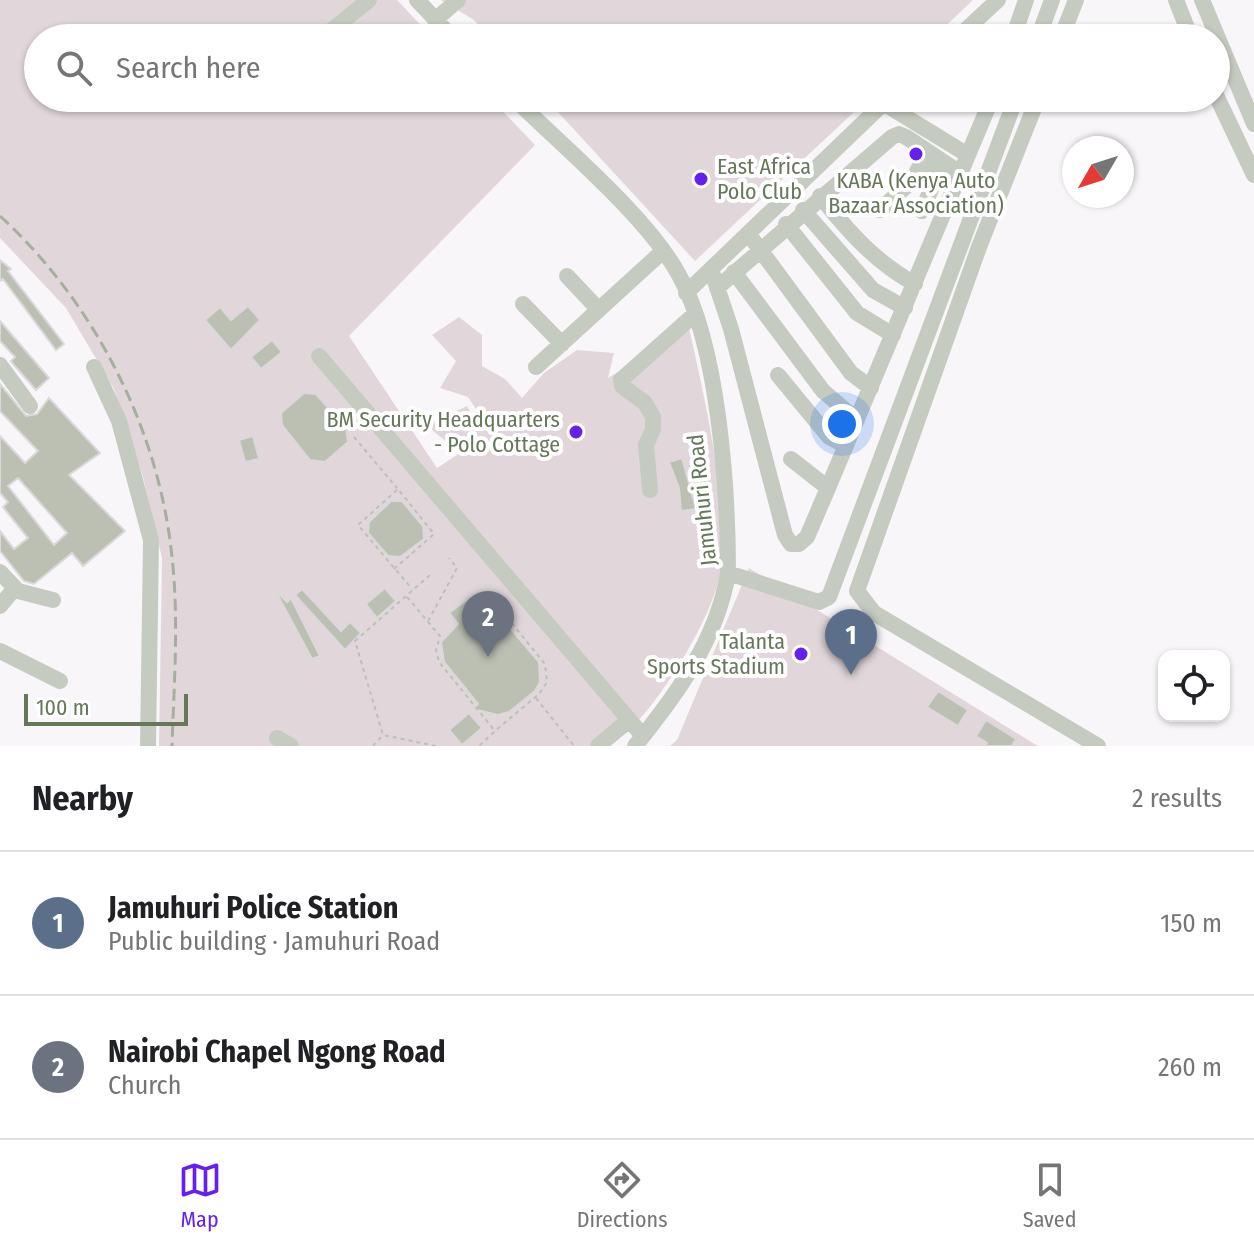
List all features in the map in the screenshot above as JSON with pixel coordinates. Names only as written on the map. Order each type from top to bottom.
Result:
[{"type":"street","points":[[339,24],[369,0]]},
{"type":"street","points":[[417,0],[439,24]]},
{"type":"street","points":[[432,17],[445,0]]},
{"type":"street","points":[[432,17],[458,0]]},
{"type":"street","points":[[972,24],[998,0]]},
{"type":"street","points":[[1018,24],[1026,0]]},
{"type":"street","points":[[1043,24],[1052,0]]},
{"type":"street","points":[[1067,24],[1076,0]]},
{"type":"street","points":[[1176,0],[1185,24]]},
{"type":"street","points":[[1202,0],[1212,24]]},
{"type":"street","points":[[1230,67],[1254,124]]},
{"type":"street","name":"Jamuhuri Road","points":[[528,112],[652,235],[686,293],[695,314],[718,432],[728,529],[728,573],[784,588],[815,601],[824,601],[829,597],[1011,112]]},
{"type":"street","points":[[686,293],[875,112]]},
{"type":"street","points":[[903,112],[968,155]]},
{"type":"street","points":[[711,269],[735,343],[785,535],[791,544],[799,544],[807,537],[986,112]]},
{"type":"street","points":[[1032,112],[979,247],[857,591],[874,613],[1098,746]]},
{"type":"street","points":[[1224,112],[1254,175]]},
{"type":"street","points":[[717,288],[786,224],[899,134],[932,187],[922,211]]},
{"type":"street","points":[[920,165],[960,173]]},
{"type":"street","points":[[920,165],[940,176],[942,182]]},
{"type":"street","points":[[880,210],[920,165]]},
{"type":"street","points":[[820,196],[848,233],[878,260],[915,284]]},
{"type":"street","points":[[803,210],[873,290],[905,308]]},
{"type":"street","points":[[786,224],[857,313],[893,335]]},
{"type":"street","points":[[748,234],[851,373],[871,388]]},
{"type":"street","points":[[536,367],[663,251]]},
{"type":"street","points":[[734,272],[823,391],[857,420]]},
{"type":"street","points":[[567,276],[599,310]]},
{"type":"street","points":[[523,304],[562,344]]},
{"type":"street","points":[[650,490],[646,445],[653,429],[653,417],[645,403],[622,386],[621,380],[695,314]]},
{"type":"street","points":[[319,356],[629,720],[639,741],[686,676],[718,621],[728,573]]},
{"type":"street","points":[[0,365],[30,406]]},
{"type":"street","points":[[94,367],[119,421],[151,540],[148,746]]},
{"type":"street","points":[[778,375],[829,437],[846,446]]},
{"type":"street","points":[[791,459],[828,488]]},
{"type":"street","points":[[0,572],[14,589],[53,600]]},
{"type":"street","points":[[0,606],[14,589]]},
{"type":"street","points":[[0,651],[60,681]]},
{"type":"street","points":[[598,746],[629,720]]},
{"type":"path","points":[[354,437],[434,534],[394,569]]},
{"type":"path","points":[[398,489],[358,525],[413,590]]},
{"type":"path","points":[[427,622],[457,568],[449,558]]},
{"type":"path","points":[[383,735],[355,641],[430,575]]},
{"type":"path","points":[[406,596],[440,636],[436,650],[439,662],[495,731]]},
{"type":"path","points":[[479,746],[535,698],[547,682],[545,664],[502,611],[486,607]]},
{"type":"path","points":[[535,698],[574,746]]},
{"type":"path","points":[[373,746],[383,735]]},
{"type":"path","points":[[383,735],[436,746]]},
{"type":"shaded area","points":[[0,0],[397,0],[420,24],[24,24],[24,112],[503,112],[535,145],[349,336],[437,468],[460,453],[426,425],[467,406],[476,422],[481,417],[468,397],[440,388],[456,361],[432,335],[459,317],[482,335],[482,366],[505,379],[522,398],[544,373],[577,350],[614,353],[608,378],[689,328],[708,416],[723,542],[721,569],[710,605],[667,683],[637,722],[609,746],[159,746],[162,558],[143,477],[114,389],[66,308],[0,238]]},
{"type":"shaded area","points":[[441,0],[973,0],[948,24],[478,24]]},
{"type":"shaded area","name":"East Africa Polo Club","points":[[558,112],[854,112],[695,261]]},
{"type":"shaded area","name":"Talanta Sports Stadium","points":[[749,568],[1038,746],[670,746],[677,740]]},
{"type":"building","points":[[0,260],[11,269],[8,271],[64,344],[56,350],[3,279],[0,281]]},
{"type":"building","points":[[248,306],[260,320],[231,350],[205,320],[220,307],[231,320]]},
{"type":"building","points":[[0,321],[49,378],[36,390],[11,361],[15,357],[0,341]]},
{"type":"building","points":[[272,340],[282,352],[261,369],[251,357]]},
{"type":"building","points":[[0,384],[26,416],[37,414],[49,398],[100,453],[69,475],[125,531],[83,566],[72,553],[34,584],[24,581],[0,551],[0,531],[14,549],[28,538],[3,507],[8,502],[0,493],[0,436],[25,463],[38,451],[0,411]],"holes":[[[18,478],[67,533],[54,545],[8,486]]]},
{"type":"building","points":[[304,393],[316,394],[346,428],[348,442],[325,462],[310,460],[282,425],[281,413]]},
{"type":"building","points":[[253,436],[259,459],[245,462],[239,440]]},
{"type":"building","points":[[682,458],[696,509],[681,511],[679,488],[669,462]]},
{"type":"building","points":[[391,501],[402,501],[423,526],[424,539],[400,557],[388,556],[368,533],[369,522]]},
{"type":"building","points":[[385,588],[396,601],[377,618],[366,604]]},
{"type":"building","points":[[302,589],[341,631],[350,622],[361,633],[345,650],[295,595]]},
{"type":"building","points":[[275,590],[287,602],[291,598],[320,656],[312,659]]},
{"type":"building","points":[[474,594],[480,601],[471,608],[500,616],[539,662],[540,682],[535,691],[509,712],[498,715],[473,709],[478,704],[444,662],[441,642],[458,624],[449,613]]},
{"type":"building","points":[[938,691],[968,710],[958,726],[927,707]]},
{"type":"building","points":[[469,713],[482,728],[462,745],[449,730]]},
{"type":"building","points":[[986,720],[1016,739],[1012,746],[985,746],[987,743],[976,736]]},
{"type":"railway","points":[[0,216],[34,250],[92,328],[137,416],[153,462],[165,509],[174,581],[172,746]]},
{"type":"place","name":"KABA (Kenya Auto Bazaar Association)","points":[[916,154]]},
{"type":"place","name":"East Africa Polo Club","points":[[701,179]]},
{"type":"place","name":"BM Security Headquarters - Polo Cottage","points":[[576,432]]},
{"type":"place","name":"Talanta Sports Stadium","points":[[801,654]]},
{"type":"place","name":"Nairobi Chapel Ngong Road","points":[[488,657]]},
{"type":"place","name":"Jamuhuri Police Station","points":[[851,675]]}]
